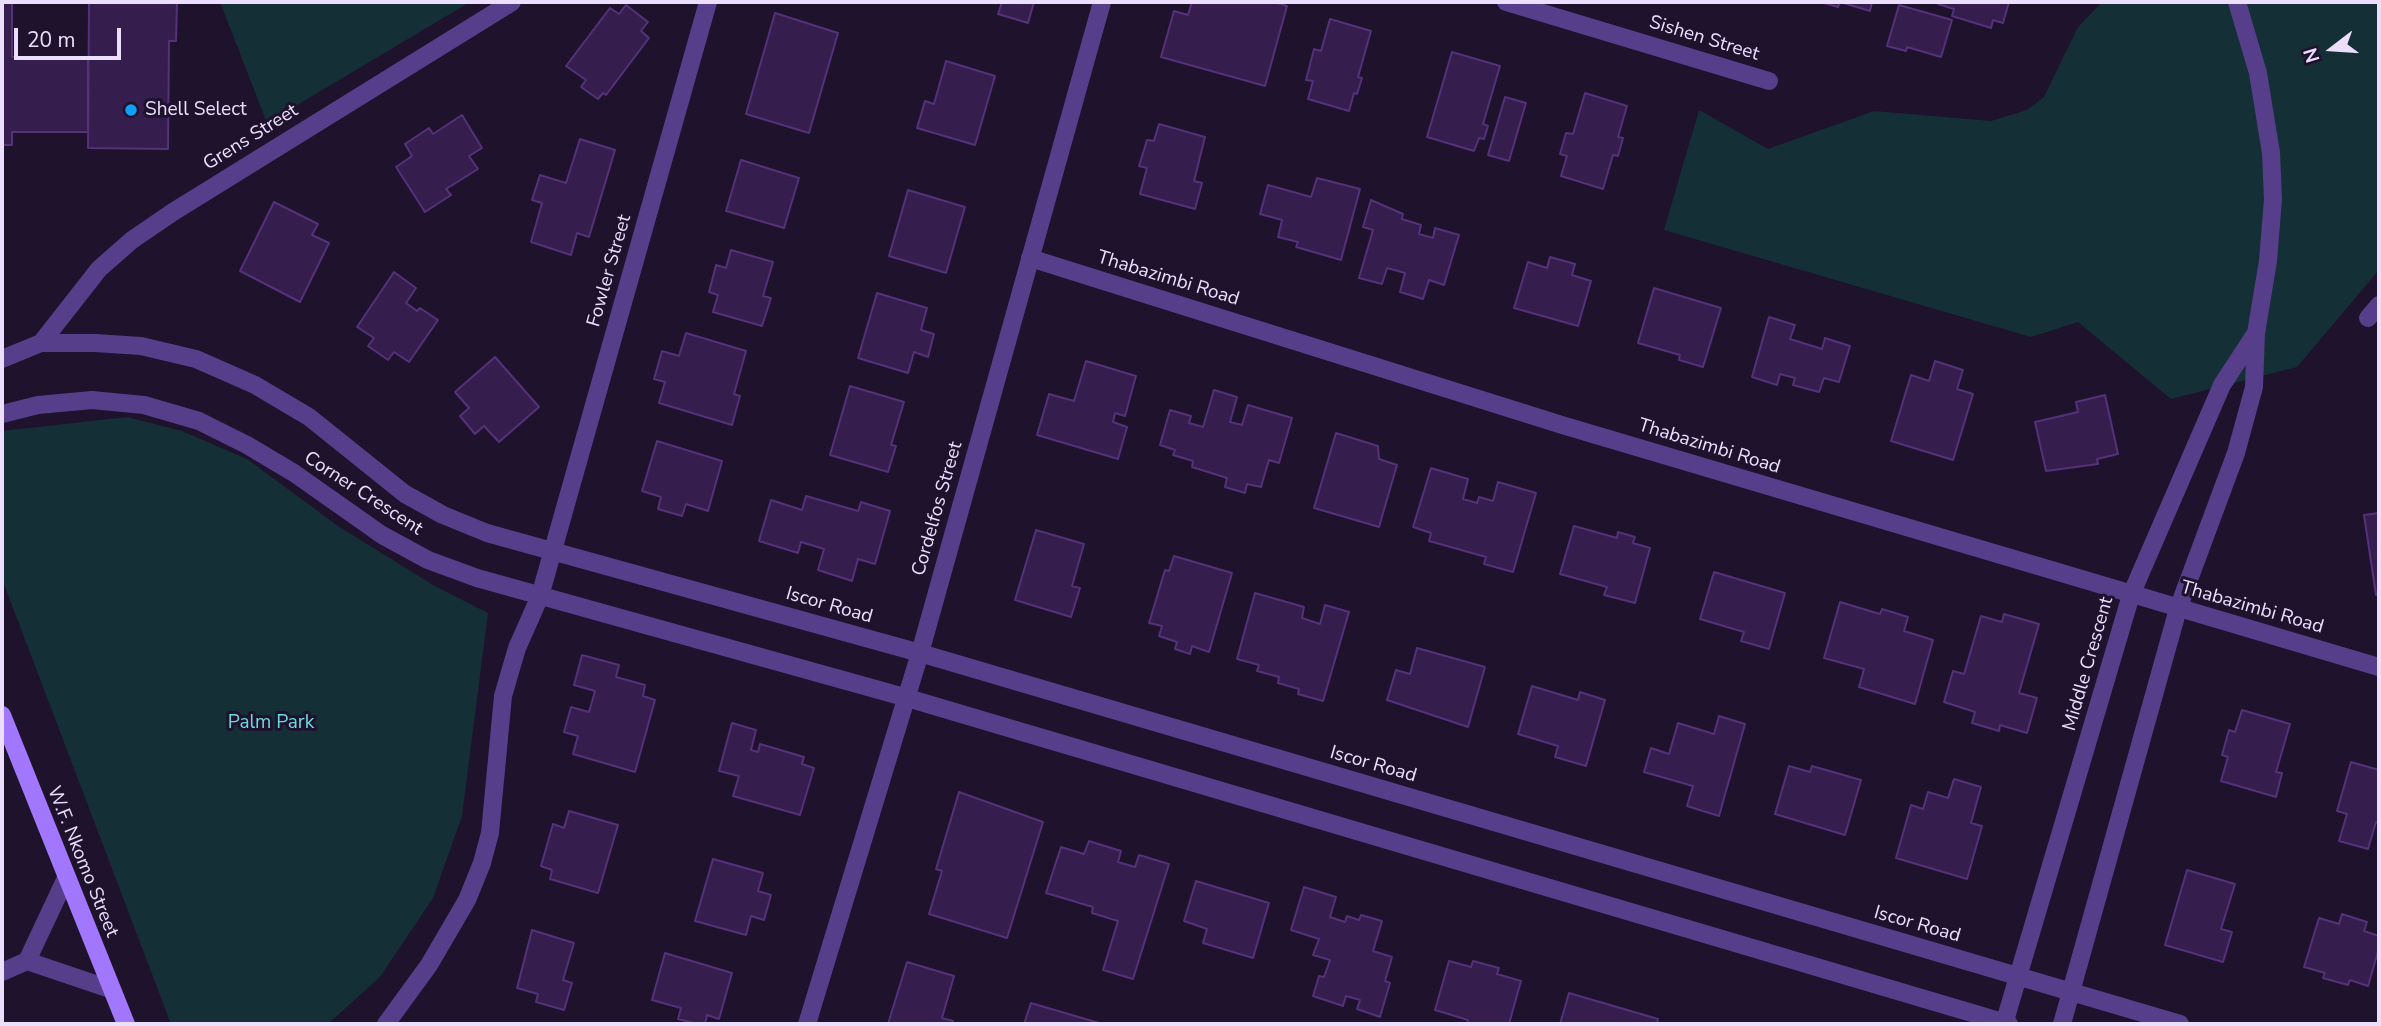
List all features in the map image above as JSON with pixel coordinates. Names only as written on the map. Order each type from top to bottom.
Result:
[{"type":"main road","name":"W.F. Nkomo Street","points":[[2,715],[126,1024]]},
{"type":"street","name":"Grens Street","points":[[41,343],[99,269],[132,240],[512,2]]},
{"type":"street","name":"Fowler Street","points":[[540,596],[708,2]]},
{"type":"street","name":"Cordelfos Street","points":[[807,1024],[904,698],[920,653],[1102,2]]},
{"type":"street","name":"Sishen Street","points":[[1506,2],[1769,81]]},
{"type":"street","name":"Middle Crescent","points":[[2062,1024],[2178,610],[2236,453],[2254,387],[2256,333],[2268,261],[2273,199],[2271,153],[2258,73],[2237,2]]},
{"type":"street","name":"Thabazimbi Road","points":[[1030,258],[1548,421],[2178,610],[2379,667]]},
{"type":"street","name":"Middle Crescent","points":[[2006,1024],[2131,595],[2221,386],[2256,333]]},
{"type":"street","name":"Corner Crescent","points":[[2,359],[41,343],[141,346],[195,359],[255,385],[309,417],[405,494],[443,515],[487,533],[553,551]]},
{"type":"street","name":"Corner Crescent","points":[[2,414],[37,405],[92,400],[144,405],[199,421],[247,444],[382,535],[428,560],[540,596]]},
{"type":"street","name":"Iscor Road","points":[[553,551],[920,653],[2180,1024]]},
{"type":"street","points":[[386,1024],[429,965],[467,900],[482,863],[490,833],[503,696],[517,648],[540,596],[904,698],[2006,1024]]},
{"type":"street","points":[[2,972],[27,961],[66,878]]},
{"type":"street","points":[[27,961],[110,989]]},
{"type":"green space","points":[[220,2],[470,2],[267,123]]},
{"type":"green space","points":[[2102,2],[2379,2],[2379,270],[2297,367],[2171,399],[2078,322],[2031,337],[1664,230],[1699,110],[1768,149],[1874,111],[1991,121],[2027,110],[2044,97],[2078,27]]},
{"type":"green space","name":"Palm Park","points":[[127,417],[182,431],[247,459],[338,526],[433,585],[488,613],[462,816],[433,898],[380,977],[328,1024],[171,1024],[2,579],[2,431]]},
{"type":"building","points":[[2,2],[12,2],[12,57],[88,57],[88,132],[12,132],[12,145],[2,145]]},
{"type":"building","points":[[89,2],[177,2],[176,41],[169,41],[168,149],[88,148]]},
{"type":"building","points":[[1002,2],[1034,2],[1028,23],[998,14]]},
{"type":"building","points":[[1192,2],[1274,2],[1287,6],[1265,86],[1161,57],[1174,11],[1188,15]]},
{"type":"building","points":[[1821,2],[1840,2],[1838,7]]},
{"type":"building","points":[[1840,2],[1872,2],[1870,11]]},
{"type":"building","points":[[2009,2],[2003,23],[1993,20],[1991,28],[1952,16],[1954,9],[1938,4]]},
{"type":"building","points":[[626,5],[648,22],[641,31],[649,38],[606,95],[603,93],[598,99],[581,87],[586,80],[566,66],[610,8],[619,14]]},
{"type":"building","points":[[1899,5],[1952,20],[1941,57],[1907,47],[1906,51],[1887,46]]},
{"type":"building","points":[[775,13],[838,33],[809,133],[746,114]]},
{"type":"building","points":[[1330,19],[1371,31],[1358,77],[1362,78],[1349,111],[1308,99],[1313,81],[1306,80],[1314,49],[1321,51]]},
{"type":"building","points":[[1452,52],[1500,66],[1483,124],[1488,126],[1484,139],[1479,138],[1474,151],[1427,137]]},
{"type":"building","points":[[946,61],[995,76],[975,145],[917,128],[925,101],[934,104]]},
{"type":"building","points":[[1585,93],[1627,106],[1618,137],[1623,138],[1618,156],[1613,155],[1603,189],[1561,176],[1567,156],[1560,154],[1566,133],[1573,134]]},
{"type":"building","points":[[1505,97],[1526,103],[1509,161],[1488,155]]},
{"type":"building","points":[[462,115],[482,148],[469,156],[478,169],[446,189],[451,195],[425,212],[396,167],[412,156],[405,144],[429,128],[433,134]]},
{"type":"building","points":[[1159,124],[1205,137],[1194,181],[1202,183],[1195,209],[1140,194],[1147,168],[1139,166],[1147,140],[1154,141]]},
{"type":"building","points":[[580,139],[615,150],[589,237],[577,233],[571,255],[531,242],[542,203],[532,200],[540,175],[566,183]]},
{"type":"building","points":[[741,160],[799,178],[784,228],[726,211]]},
{"type":"building","points":[[1317,178],[1360,189],[1341,260],[1296,247],[1298,242],[1278,237],[1282,220],[1260,214],[1268,185],[1311,197]]},
{"type":"building","points":[[908,190],[965,207],[946,273],[889,256]]},
{"type":"building","points":[[1371,200],[1403,214],[1402,219],[1421,225],[1419,234],[1433,238],[1435,228],[1459,235],[1444,285],[1429,280],[1423,299],[1400,292],[1405,273],[1387,268],[1382,284],[1359,278],[1373,230],[1363,227]]},
{"type":"building","points":[[274,202],[318,224],[312,235],[329,243],[300,302],[240,271]]},
{"type":"building","points":[[731,250],[773,262],[763,296],[771,298],[762,326],[713,312],[718,295],[709,292],[716,265],[726,268]]},
{"type":"building","points":[[1550,257],[1575,264],[1572,275],[1591,281],[1578,326],[1514,308],[1528,262],[1547,268]]},
{"type":"building","points":[[394,272],[416,288],[406,303],[417,311],[420,308],[438,320],[409,362],[394,352],[388,360],[368,346],[374,338],[357,327]]},
{"type":"building","points":[[1654,288],[1721,308],[1703,367],[1679,360],[1680,355],[1638,343]]},
{"type":"building","points":[[877,293],[927,308],[921,330],[934,334],[928,357],[914,352],[908,373],[858,358]]},
{"type":"building","points":[[1769,317],[1795,325],[1790,339],[1822,349],[1825,338],[1850,346],[1839,382],[1824,378],[1819,392],[1793,385],[1795,378],[1780,374],[1777,385],[1752,377]]},
{"type":"building","points":[[686,333],[746,351],[734,394],[740,396],[732,425],[659,403],[665,382],[654,379],[662,351],[679,356]]},
{"type":"building","points":[[495,357],[539,407],[499,442],[484,426],[475,434],[460,416],[469,408],[455,392]]},
{"type":"building","points":[[1086,361],[1136,376],[1125,416],[1115,413],[1113,422],[1127,427],[1118,459],[1037,435],[1049,394],[1074,401]]},
{"type":"building","points":[[1935,361],[1963,370],[1957,389],[1973,394],[1953,460],[1891,441],[1911,375],[1929,381]]},
{"type":"building","points":[[850,386],[904,402],[891,445],[896,446],[888,472],[830,455]]},
{"type":"building","points":[[1214,390],[1237,397],[1230,422],[1242,425],[1248,405],[1292,418],[1279,463],[1269,460],[1261,487],[1247,484],[1245,493],[1225,487],[1227,478],[1192,467],[1193,461],[1173,455],[1175,450],[1160,445],[1170,410],[1191,416],[1189,423],[1203,427]]},
{"type":"building","points":[[2105,395],[2118,454],[2097,459],[2098,464],[2046,471],[2035,422],[2078,412],[2076,402]]},
{"type":"building","points":[[1336,433],[1378,446],[1379,459],[1397,465],[1379,527],[1314,508]]},
{"type":"building","points":[[657,441],[722,461],[708,511],[686,504],[682,516],[658,509],[661,497],[642,491]]},
{"type":"building","points":[[1431,468],[1468,479],[1463,499],[1477,503],[1479,497],[1493,501],[1498,482],[1536,493],[1513,572],[1484,564],[1486,557],[1429,541],[1431,533],[1413,527]]},
{"type":"building","points":[[806,496],[858,511],[861,502],[890,511],[875,564],[858,559],[852,581],[818,570],[824,549],[801,542],[798,553],[759,541],[771,500],[802,510]]},
{"type":"building","points":[[2379,513],[2379,594],[2376,595],[2364,515]]},
{"type":"building","points":[[1574,526],[1617,538],[1618,532],[1635,537],[1633,543],[1650,548],[1635,603],[1604,595],[1607,587],[1560,574]]},
{"type":"building","points":[[1036,530],[1084,544],[1072,586],[1080,588],[1071,617],[1015,600]]},
{"type":"building","points":[[1174,556],[1232,573],[1209,652],[1192,646],[1190,654],[1175,649],[1177,642],[1159,636],[1162,626],[1149,623],[1165,570],[1169,571]]},
{"type":"building","points":[[1714,572],[1785,593],[1769,649],[1741,641],[1744,632],[1700,619]]},
{"type":"building","points":[[1255,593],[1304,607],[1302,618],[1320,624],[1325,605],[1349,612],[1323,701],[1298,694],[1299,689],[1278,683],[1279,677],[1257,671],[1259,665],[1237,659]]},
{"type":"building","points":[[1840,602],[1880,614],[1882,609],[1908,617],[1904,631],[1933,640],[1915,704],[1859,687],[1864,669],[1824,658]]},
{"type":"building","points":[[2004,614],[2039,624],[2019,693],[2037,698],[2027,733],[2000,725],[1999,731],[1972,723],[1975,712],[1944,702],[1953,671],[1964,674],[1981,616],[2002,622]]},
{"type":"building","points":[[1417,648],[1485,667],[1468,727],[1387,700],[1396,670],[1410,674]]},
{"type":"building","points":[[582,655],[619,665],[616,677],[645,685],[643,696],[655,700],[635,772],[573,754],[578,736],[564,732],[571,707],[589,712],[595,691],[574,685]]},
{"type":"building","points":[[1532,686],[1578,700],[1580,692],[1605,700],[1586,766],[1555,757],[1558,746],[1518,734]]},
{"type":"building","points":[[2242,710],[2290,724],[2276,772],[2282,773],[2276,797],[2221,781],[2228,757],[2222,755],[2229,730],[2235,732]]},
{"type":"building","points":[[1719,716],[1745,724],[1719,816],[1687,806],[1693,786],[1644,772],[1651,748],[1669,754],[1678,723],[1714,734]]},
{"type":"building","points":[[732,723],[756,730],[751,750],[758,752],[760,744],[804,757],[802,764],[814,768],[800,815],[733,796],[739,776],[719,771]]},
{"type":"building","points":[[2351,762],[2379,770],[2379,823],[2376,822],[2368,849],[2339,841],[2347,814],[2337,811]]},
{"type":"building","points":[[1789,766],[1810,772],[1812,766],[1861,780],[1845,835],[1775,814]]},
{"type":"building","points":[[1954,779],[1981,787],[1971,823],[1982,826],[1967,879],[1896,858],[1911,805],[1923,809],[1928,792],[1948,798]]},
{"type":"building","points":[[959,792],[1043,822],[1007,938],[929,914],[942,871],[936,869]]},
{"type":"building","points":[[569,811],[618,825],[598,893],[550,879],[552,870],[541,866],[553,824],[564,828]]},
{"type":"building","points":[[1089,841],[1121,851],[1118,862],[1135,867],[1139,855],[1169,864],[1133,979],[1103,970],[1118,921],[1092,913],[1093,907],[1046,893],[1061,847],[1084,854]]},
{"type":"building","points":[[713,859],[763,873],[758,891],[771,895],[764,920],[751,916],[746,935],[695,921]]},
{"type":"building","points":[[2187,870],[2235,884],[2221,929],[2232,932],[2223,962],[2165,945]]},
{"type":"building","points":[[1196,881],[1269,903],[1253,958],[1203,943],[1207,929],[1184,921]]},
{"type":"building","points":[[1304,887],[1336,897],[1330,917],[1345,922],[1347,916],[1359,920],[1361,915],[1382,921],[1373,951],[1392,957],[1385,981],[1390,983],[1380,1017],[1357,1009],[1360,1000],[1346,996],[1343,1006],[1313,996],[1319,976],[1324,977],[1330,960],[1313,955],[1319,939],[1291,930]]},
{"type":"building","points":[[2342,914],[2367,922],[2364,931],[2379,936],[2379,948],[2368,986],[2350,980],[2348,985],[2323,978],[2325,973],[2304,967],[2319,918],[2339,924]]},
{"type":"building","points":[[532,930],[574,943],[563,980],[572,983],[564,1010],[536,1002],[538,994],[517,988]]},
{"type":"building","points":[[665,953],[732,973],[719,1019],[707,1015],[705,1024],[697,1024],[678,1019],[681,1008],[652,1000]]},
{"type":"building","points":[[1449,961],[1471,967],[1473,961],[1499,968],[1497,974],[1521,981],[1509,1024],[1467,1024],[1468,1020],[1435,1010]]},
{"type":"building","points":[[907,962],[954,976],[942,1018],[953,1021],[952,1024],[888,1024]]},
{"type":"building","points":[[1569,993],[1658,1019],[1657,1024],[1560,1024]]},
{"type":"building","points":[[1031,1003],[1099,1023],[1024,1024]]},
{"type":"place","name":"Shell Select","points":[[131,110]]}]
